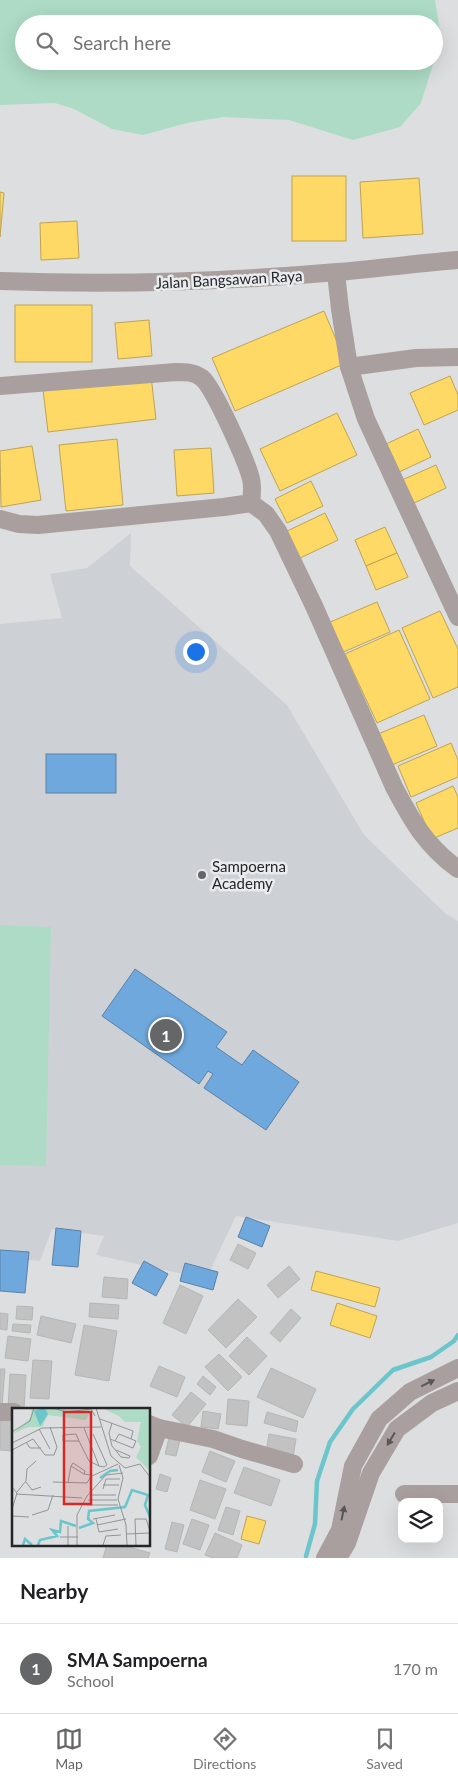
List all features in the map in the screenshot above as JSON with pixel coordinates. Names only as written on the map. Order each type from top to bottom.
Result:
[{"type":"street","name":"Jalan Bangsawan Raya","points":[[0,281],[80,284],[161,283],[336,273],[458,260]]},
{"type":"street","points":[[336,273],[349,367],[366,419],[458,618]]},
{"type":"street","points":[[349,367],[416,358],[458,357]]},
{"type":"street","points":[[0,386],[176,372],[193,373],[207,383],[238,444],[250,478],[252,503]]},
{"type":"street","points":[[0,519],[19,524],[38,525],[252,503],[266,514],[278,531],[314,606],[394,787],[408,812],[420,832],[438,852],[458,869]]},
{"type":"street","points":[[325,1558],[340,1530],[353,1466],[379,1420],[410,1392],[458,1368]]},
{"type":"street","points":[[338,1558],[347,1543],[371,1473],[397,1429],[432,1403],[458,1391]]},
{"type":"street","points":[[150,1450],[154,1426],[213,1439],[294,1464]]},
{"type":"street","points":[[404,1494],[458,1494]]},
{"type":"shaded area","name":"Sampoerna Academy","points":[[131,533],[130,566],[287,705],[364,835],[446,914],[458,921],[458,1223],[398,1241],[236,1216],[206,1279],[96,1255],[104,1236],[52,1229],[40,1261],[0,1257],[0,624],[62,618],[50,574],[87,568]]},
{"type":"green space","points":[[0,0],[435,0],[437,15],[15,15],[15,70],[431,70],[421,103],[400,127],[353,140],[289,120],[223,117],[187,123],[143,135],[112,129],[74,109],[55,103],[0,105]]},
{"type":"green space","points":[[0,925],[51,927],[46,1166],[0,1165]]},
{"type":"building: Homes","points":[[292,176],[346,176],[346,241],[292,241]]},
{"type":"building: Homes","points":[[419,178],[423,234],[363,238],[360,182]]},
{"type":"building: Homes","points":[[0,192],[4,193],[0,237]]},
{"type":"building: Homes","points":[[77,221],[79,258],[41,260],[40,223]]},
{"type":"building: Homes","points":[[15,305],[92,305],[92,362],[15,362]]},
{"type":"building: Homes","points":[[324,311],[346,363],[235,411],[212,358]]},
{"type":"building: Homes","points":[[149,320],[152,356],[118,359],[115,323]]},
{"type":"building: Homes","points":[[151,376],[156,419],[48,432],[43,389]]},
{"type":"building: Homes","points":[[450,376],[458,395],[458,410],[424,425],[410,393]]},
{"type":"building: Homes","points":[[337,413],[357,455],[280,491],[260,449]]},
{"type":"building: Homes","points":[[418,429],[431,457],[397,473],[384,445]]},
{"type":"building: Homes","points":[[117,439],[123,505],[66,511],[59,445]]},
{"type":"building: Homes","points":[[32,446],[41,500],[1,507],[0,451]]},
{"type":"building: Homes","points":[[211,448],[214,493],[177,496],[174,450]]},
{"type":"building: Homes","points":[[436,465],[446,488],[412,504],[402,480]]},
{"type":"building: Homes","points":[[311,481],[323,506],[287,523],[275,499]]},
{"type":"building: Homes","points":[[325,513],[338,540],[298,559],[285,532]]},
{"type":"building: Homes","points":[[385,527],[397,553],[366,566],[355,540]]},
{"type":"building: Homes","points":[[397,553],[408,577],[376,590],[366,566]]},
{"type":"building: Homes","points":[[377,602],[390,632],[341,653],[328,623]]},
{"type":"building: Homes","points":[[440,611],[458,649],[458,687],[433,698],[402,628]]},
{"type":"building: Homes","points":[[399,630],[430,699],[377,723],[345,654]]},
{"type":"building: Homes","points":[[424,715],[437,746],[392,765],[378,734]]},
{"type":"building: Homes","points":[[451,743],[458,760],[458,777],[411,797],[398,766]]},
{"type":"building: Homes","points":[[453,786],[458,797],[458,828],[432,839],[416,803]]},
{"type":"building: Homes","points":[[316,1271],[380,1288],[375,1307],[311,1290]]},
{"type":"building: Homes","points":[[337,1303],[377,1316],[370,1338],[330,1325]]},
{"type":"building: Homes","points":[[247,1516],[266,1521],[259,1544],[241,1539]]},
{"type":"building: Schools","points":[[46,754],[116,754],[116,793],[46,793]]},
{"type":"building: Schools","points":[[135,969],[227,1032],[216,1047],[242,1065],[253,1050],[299,1082],[266,1130],[204,1088],[213,1074],[208,1071],[199,1084],[102,1016]]},
{"type":"building: Schools","points":[[246,1217],[270,1226],[262,1247],[238,1237]]},
{"type":"building: Schools","points":[[56,1228],[81,1231],[78,1267],[52,1265]]},
{"type":"building: Schools","points":[[0,1250],[29,1252],[25,1293],[0,1291]]},
{"type":"building: Schools","points":[[144,1261],[168,1274],[156,1296],[132,1283]]},
{"type":"building: Schools","points":[[185,1263],[218,1272],[213,1290],[180,1281]]},
{"type":"building: Other","points":[[238,1244],[256,1253],[248,1269],[230,1260]]},
{"type":"building: Other","points":[[289,1266],[300,1279],[278,1298],[267,1285]]},
{"type":"building: Other","points":[[104,1277],[128,1279],[127,1299],[102,1297]]},
{"type":"building: Other","points":[[180,1285],[203,1296],[186,1334],[163,1323]]},
{"type":"building: Other","points":[[238,1299],[257,1317],[226,1348],[208,1330]]},
{"type":"building: Other","points":[[90,1303],[119,1305],[118,1319],[89,1317]]},
{"type":"building: Other","points":[[17,1306],[33,1307],[32,1320],[16,1319]]},
{"type":"building: Other","points":[[291,1309],[301,1318],[280,1342],[270,1333]]},
{"type":"building: Other","points":[[0,1313],[8,1314],[7,1330],[0,1329]]},
{"type":"building: Other","points":[[41,1316],[76,1324],[71,1343],[37,1335]]},
{"type":"building: Other","points":[[13,1324],[31,1325],[30,1333],[12,1331]]},
{"type":"building: Other","points":[[84,1325],[117,1331],[109,1381],[75,1375]]},
{"type":"building: Other","points":[[8,1336],[31,1339],[28,1361],[5,1358]]},
{"type":"building: Other","points":[[247,1337],[267,1356],[249,1375],[229,1356]]},
{"type":"building: Other","points":[[219,1354],[242,1377],[228,1391],[205,1367]]},
{"type":"building: Other","points":[[33,1360],[52,1361],[49,1399],[30,1398]]},
{"type":"building: Other","points":[[159,1366],[185,1377],[177,1397],[150,1386]]},
{"type":"building: Other","points":[[271,1368],[316,1389],[303,1418],[257,1397]]},
{"type":"building: Other","points":[[0,1369],[5,1369],[2,1406],[0,1406]]},
{"type":"building: Other","points":[[10,1374],[26,1375],[24,1408],[8,1408]]},
{"type":"building: Other","points":[[203,1376],[216,1387],[210,1395],[197,1384]]},
{"type":"building: Other","points":[[191,1392],[206,1404],[187,1427],[172,1415]]},
{"type":"building: Other","points":[[228,1399],[249,1401],[247,1426],[226,1424]]},
{"type":"building: Other","points":[[203,1411],[221,1414],[218,1429],[201,1427]]},
{"type":"building: Other","points":[[267,1412],[298,1421],[296,1432],[264,1423]]},
{"type":"building: Other","points":[[0,1416],[12,1416],[12,1451],[0,1450]]},
{"type":"building: Other","points":[[170,1434],[181,1436],[176,1456],[165,1454]]},
{"type":"building: Other","points":[[269,1434],[296,1439],[293,1457],[266,1452]]},
{"type":"building: Other","points":[[210,1451],[235,1461],[226,1482],[202,1472]]},
{"type":"building: Other","points":[[244,1467],[280,1480],[271,1506],[234,1493]]},
{"type":"building: Other","points":[[160,1474],[171,1478],[167,1492],[156,1489]]},
{"type":"building: Other","points":[[200,1480],[226,1489],[215,1519],[190,1510]]},
{"type":"building: Other","points":[[226,1507],[240,1511],[233,1535],[218,1530]]},
{"type":"building: Other","points":[[192,1519],[209,1525],[200,1550],[183,1544]]},
{"type":"building: Other","points":[[172,1522],[184,1525],[177,1552],[165,1549]]},
{"type":"building: Other","points":[[215,1533],[242,1545],[237,1558],[213,1558],[205,1555]]},
{"type":"building: Other","points":[[106,1546],[126,1546],[150,1553],[148,1558],[103,1558]]},
{"type":"waterway","points":[[306,1556],[315,1524],[317,1481],[330,1442],[353,1409],[393,1370],[431,1357],[454,1341],[458,1335]]},
{"type":"place","name":"Sampoerna Academy","points":[[202,875]]},
{"type":"place","name":"SMA Sampoerna","points":[[166,1035]]}]
